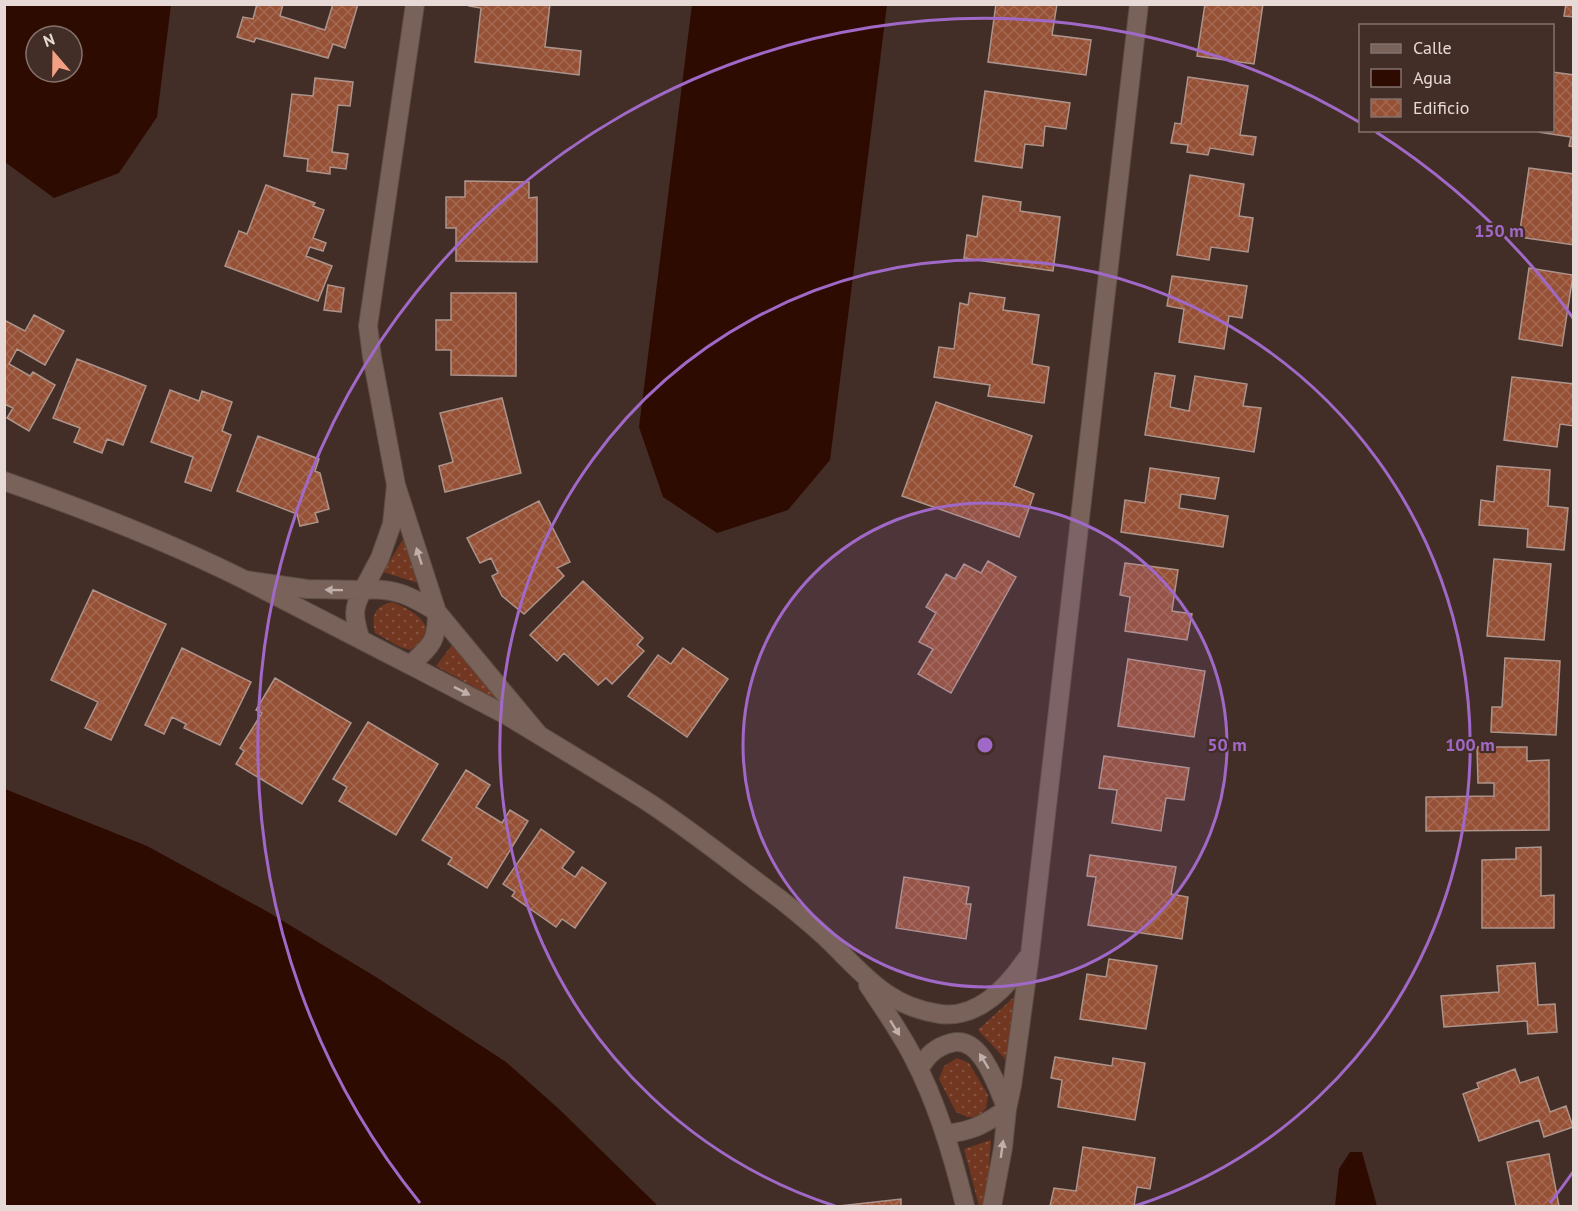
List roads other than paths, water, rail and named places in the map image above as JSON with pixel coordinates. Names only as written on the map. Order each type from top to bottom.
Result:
[{"type":"street","points":[[410,664],[427,650],[437,635],[437,612],[396,484],[368,326],[415,4]]},
{"type":"street","points":[[992,1206],[1003,1148],[1006,1109],[1012,1086],[1030,954],[1138,4]]},
{"type":"street","points":[[4,481],[118,522],[182,549],[507,715],[649,803],[782,901],[825,937],[864,978],[919,1069],[935,1104],[956,1167],[964,1206]]},
{"type":"street","points":[[360,638],[354,616],[356,602],[380,558],[392,524],[396,484]]},
{"type":"street","points":[[245,580],[307,589],[381,588],[410,595],[437,612],[539,735]]},
{"type":"street","points":[[917,1009],[943,1014],[961,1013],[981,1006],[1014,978],[1030,954]]},
{"type":"street","points":[[864,978],[896,999],[917,1009],[977,1050],[986,1064],[1006,1109]]},
{"type":"street","points":[[919,1069],[927,1056],[939,1046],[955,1041],[966,1042]]},
{"type":"street","points":[[945,1134],[967,1132],[986,1123],[1006,1109]]},
{"type":"water","points":[[5,4],[171,5],[157,117],[119,173],[54,198],[5,162]]},
{"type":"water","points":[[692,5],[887,5],[830,460],[788,510],[717,533],[663,497],[639,427]]},
{"type":"water","points":[[5,789],[147,846],[268,912],[376,977],[506,1062],[559,1109],[658,1206],[5,1206]]},
{"type":"water","points":[[1350,1152],[1362,1152],[1377,1206],[1335,1206],[1339,1169]]}]
